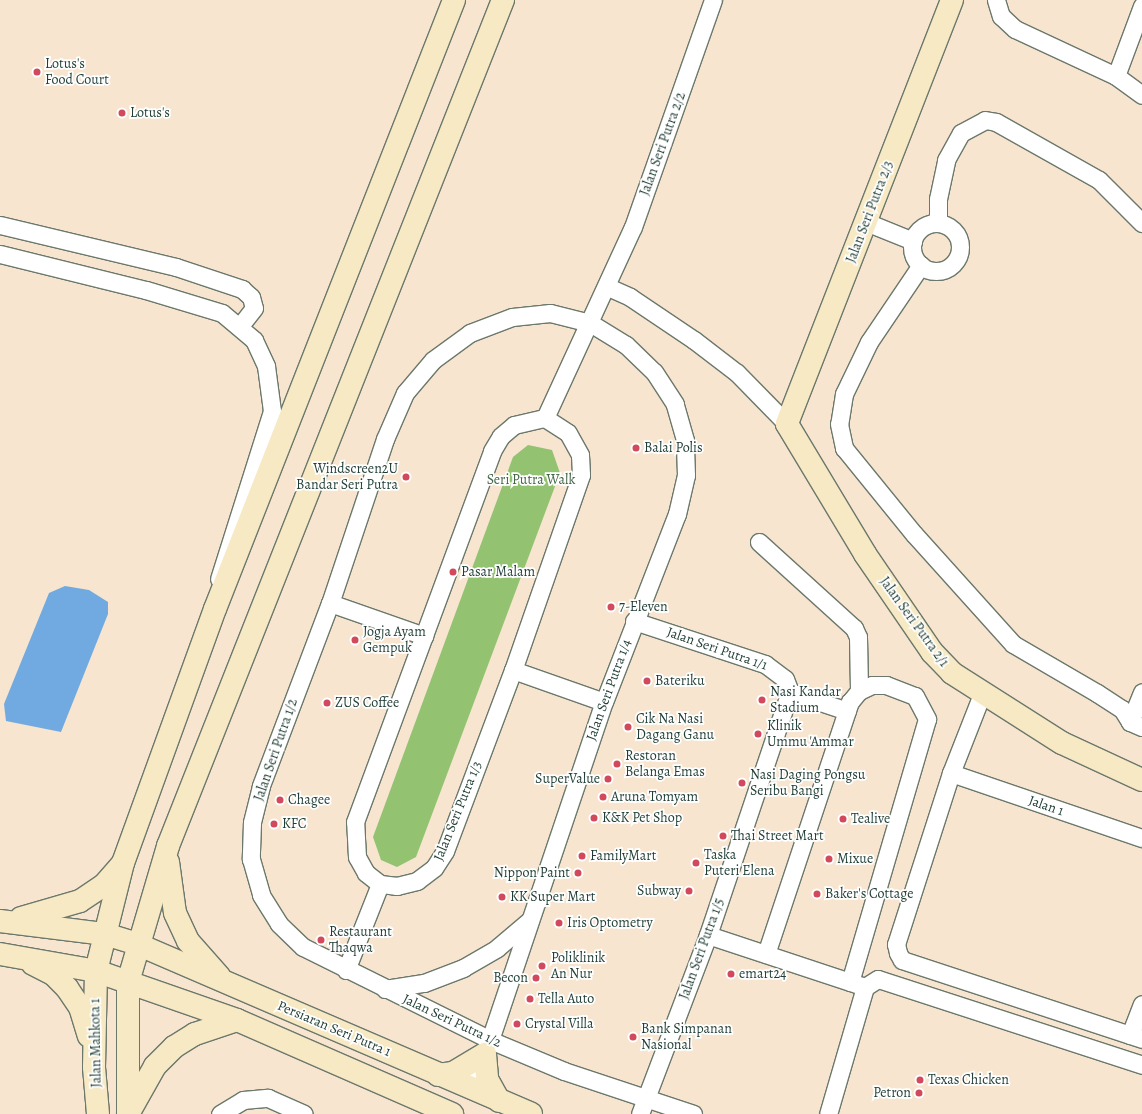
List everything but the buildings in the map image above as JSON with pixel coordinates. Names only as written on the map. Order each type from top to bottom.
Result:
[{"type":"main road","name":"Jalan Mahkota 1","points":[[98,1114],[94,1067],[96,971],[123,863],[215,609],[454,0]]},
{"type":"main road","name":"Jalan Mahkota 1","points":[[128,1114],[128,982],[137,944],[168,846],[503,0]]},
{"type":"main road","name":"Jalan Seri Putra 2/3","points":[[787,424],[952,0]]},
{"type":"main road","name":"Jalan Seri Putra 2/1","points":[[787,424],[865,554],[932,652],[952,673],[982,694],[1062,743],[1142,780]]},
{"type":"main road","points":[[168,846],[169,888],[175,913],[188,940],[208,967],[237,989]]},
{"type":"main road","points":[[0,921],[57,910],[80,901],[104,885],[123,863]]},
{"type":"main road","name":"Persiaran Seri Putra 1","points":[[0,921],[105,934],[137,944],[237,989],[531,1114]]},
{"type":"main road","points":[[7,954],[96,971],[237,1020],[452,1114]]},
{"type":"main road","points":[[7,954],[53,974],[67,988],[87,1027],[94,1067]]},
{"type":"main road","points":[[128,1114],[155,1066],[174,1047],[195,1034],[237,1020]]},
{"type":"main road","points":[[438,1075],[453,1073],[488,1047]]},
{"type":"main road","points":[[488,1047],[487,1079],[499,1101]]},
{"type":"main road","points":[[431,1105],[470,1088]]},
{"type":"street","name":"Jalan Seri Putra 2/2","points":[[545,418],[608,287],[634,227],[713,0]]},
{"type":"street","points":[[996,0],[1001,16],[1015,29],[1116,76],[1142,95]]},
{"type":"street","points":[[1116,76],[1142,6]]},
{"type":"street","points":[[938,223],[938,199],[946,160],[961,133],[985,120],[996,122],[1099,180],[1142,223]]},
{"type":"street","points":[[866,222],[913,241]]},
{"type":"street","points":[[938,223],[958,236],[957,260],[936,271],[921,265],[913,254],[913,241],[920,229],[938,223]]},
{"type":"street","points":[[0,225],[176,267],[242,289],[251,297],[254,308],[240,326]]},
{"type":"street","points":[[0,254],[146,290],[222,314],[240,326],[254,340],[266,366],[272,411],[221,564],[215,609]]},
{"type":"street","points":[[921,265],[869,342],[844,394],[839,424],[844,448],[914,534],[1013,644],[1122,710],[1136,725]]},
{"type":"street","points":[[608,287],[630,297],[694,340],[737,373],[787,424]]},
{"type":"street","name":"Jalan Seri Putra 1/2","points":[[590,323],[550,313],[512,317],[470,333],[433,360],[405,394],[385,439],[330,603],[261,786],[252,823],[251,859],[261,895],[279,924],[303,947],[385,989],[488,1047],[643,1107],[693,1114]]},
{"type":"street","name":"Jalan Seri Putra 1/4","points":[[470,1088],[488,1047],[604,702],[634,621],[677,514],[686,475],[685,440],[675,404],[654,372],[626,346],[590,323]]},
{"type":"street","points":[[346,970],[380,884],[366,873],[357,857],[355,822],[500,436],[524,421],[545,418]]},
{"type":"street","name":"Jalan Seri Putra 1/3","points":[[380,884],[397,886],[417,881],[434,868],[445,851],[513,670],[581,475],[580,455],[568,433],[545,418]]},
{"type":"street","points":[[759,542],[854,628],[858,637],[859,690],[847,711],[766,954]]},
{"type":"street","points":[[330,603],[424,636]]},
{"type":"street","name":"Jalan Seri Putra 1/1","points":[[634,621],[765,664],[785,679],[790,692]]},
{"type":"street","points":[[513,670],[604,702]]},
{"type":"street","points":[[828,1114],[858,985],[927,719],[915,696],[886,685],[872,685],[859,690]]},
{"type":"street","points":[[790,692],[847,711]]},
{"type":"street","name":"Jalan Seri Putra 1/5","points":[[643,1107],[708,935],[790,692]]},
{"type":"street","points":[[1136,725],[1142,692]]},
{"type":"street","points":[[982,694],[951,773],[896,944],[902,960],[1136,1037],[1142,1004]]},
{"type":"street","name":"Jalan 1","points":[[951,773],[1142,838]]},
{"type":"street","points":[[385,989],[424,983],[463,968],[498,948],[530,920]]},
{"type":"street","points":[[708,935],[858,985],[878,979],[1142,1065]]},
{"type":"street","points":[[220,1114],[243,1100],[268,1098],[304,1114]]},
{"type":"green space","name":"Seri Putra Walk","points":[[528,445],[552,450],[560,473],[416,857],[397,867],[381,860],[373,837],[513,457]]},
{"type":"water","points":[[65,586],[89,590],[108,602],[108,614],[61,732],[6,721],[4,704],[49,593]]},
{"type":"place","name":"Lotus's Food Court","points":[[37,72]]},
{"type":"place","name":"Lotus's","points":[[122,113]]},
{"type":"place","name":"Balai Polis","points":[[636,448]]},
{"type":"place","name":"Windscreen2U Bandar Seri Putra","points":[[406,477]]},
{"type":"place","name":"Pasar Malam","points":[[453,572]]},
{"type":"place","name":"7-Eleven","points":[[611,607]]},
{"type":"place","name":"Jogja Ayam Gempuk","points":[[355,640]]},
{"type":"place","name":"Bateriku","points":[[647,681]]},
{"type":"place","name":"Nasi Kandar Stadium","points":[[762,700]]},
{"type":"place","name":"ZUS Coffee","points":[[327,703]]},
{"type":"place","name":"Cik Na Nasi Dagang Ganu","points":[[628,727]]},
{"type":"place","name":"Klinik Ummu 'Ammar","points":[[758,734]]},
{"type":"place","name":"Restoran Belanga Emas","points":[[617,764]]},
{"type":"place","name":"SuperValue","points":[[608,779]]},
{"type":"place","name":"Nasi Daging Pongsu Seribu Bangi","points":[[742,783]]},
{"type":"place","name":"Aruna Tomyam","points":[[603,797]]},
{"type":"place","name":"Chagee","points":[[280,800]]},
{"type":"place","name":"K&K Pet Shop","points":[[594,818]]},
{"type":"place","name":"Tealive","points":[[843,819]]},
{"type":"place","name":"KFC","points":[[274,824]]},
{"type":"place","name":"Thai Street Mart","points":[[723,836]]},
{"type":"place","name":"FamilyMart","points":[[582,856]]},
{"type":"place","name":"Mixue","points":[[829,859]]},
{"type":"place","name":"Taska Puteri Elena","points":[[696,863]]},
{"type":"place","name":"Nippon Paint","points":[[578,873]]},
{"type":"place","name":"Subway","points":[[689,891]]},
{"type":"place","name":"Baker's Cottage","points":[[817,894]]},
{"type":"place","name":"KK Super Mart","points":[[502,897]]},
{"type":"place","name":"Iris Optometry","points":[[559,923]]},
{"type":"place","name":"Restaurant Thaqwa","points":[[321,940]]},
{"type":"place","name":"Poliklinik An Nur","points":[[542,966]]},
{"type":"place","name":"emart24","points":[[731,974]]},
{"type":"place","name":"Becon","points":[[536,978]]},
{"type":"place","name":"Tella Auto","points":[[530,999]]},
{"type":"place","name":"Crystal Villa","points":[[517,1024]]},
{"type":"place","name":"Bank Simpanan Nasional","points":[[633,1037]]},
{"type":"place","name":"Texas Chicken","points":[[920,1080]]},
{"type":"place","name":"Petron","points":[[919,1093]]}]
